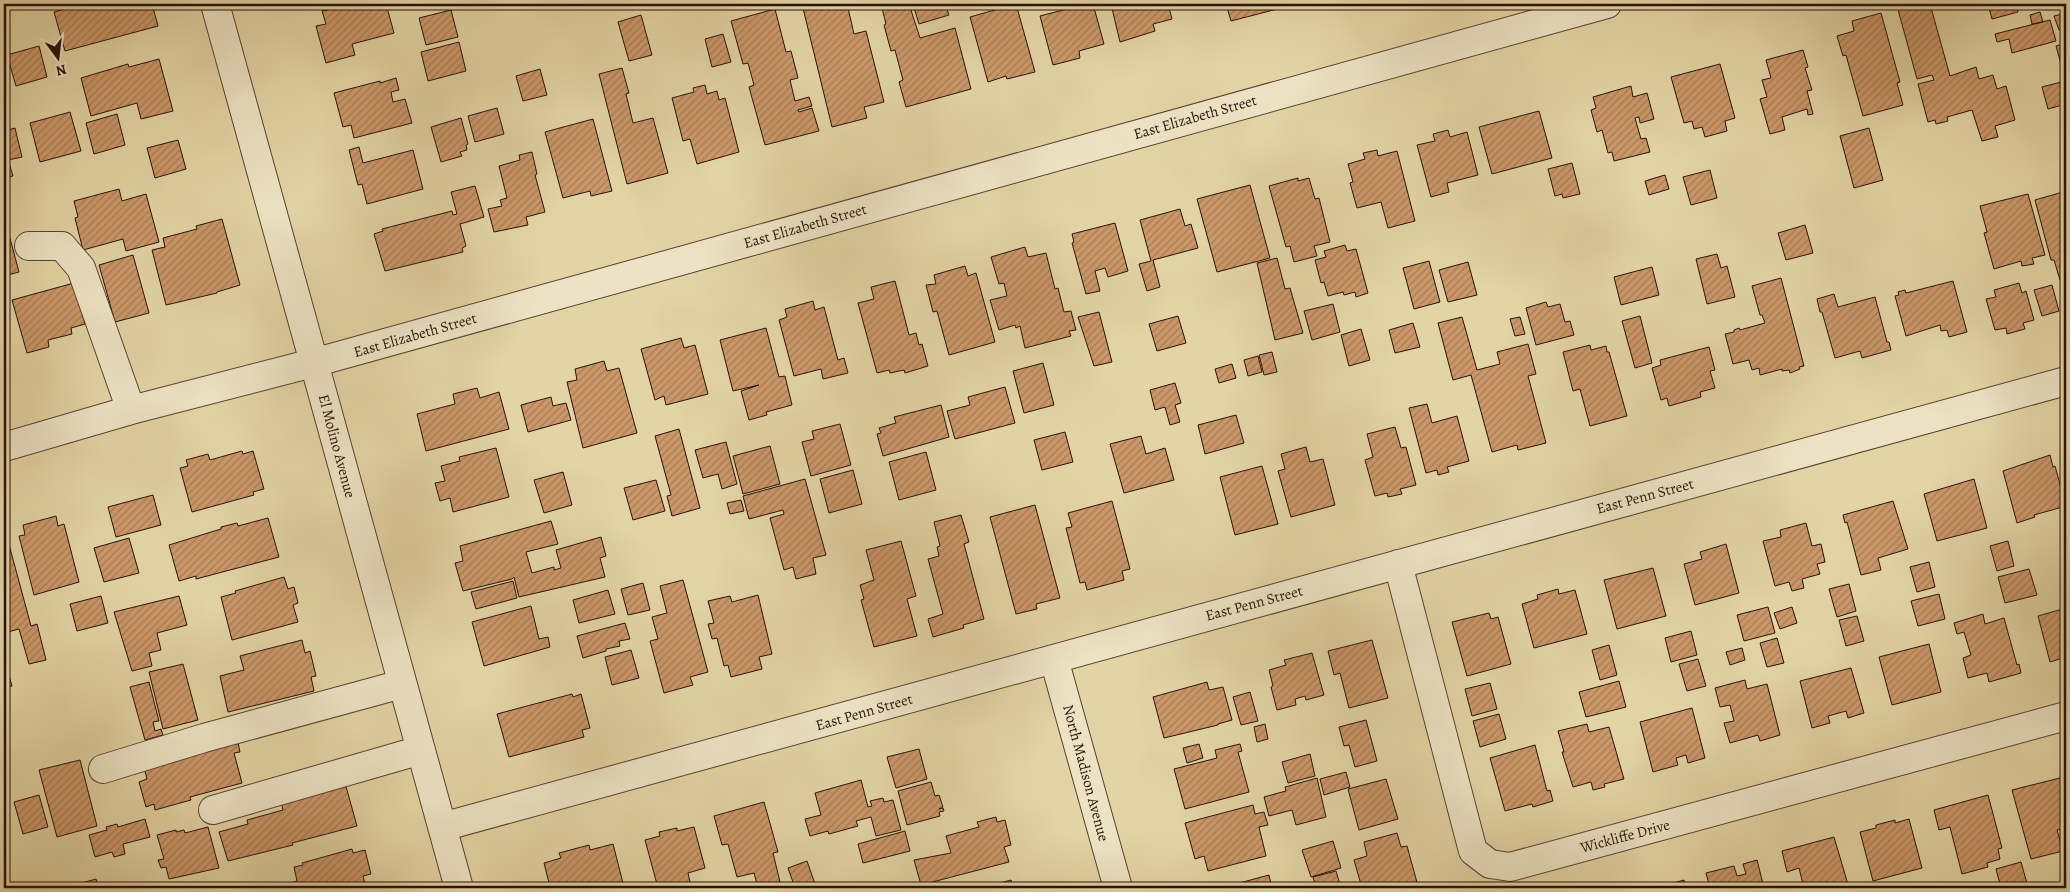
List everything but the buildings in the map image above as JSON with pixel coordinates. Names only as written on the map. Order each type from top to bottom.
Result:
[{"type":"street","name":"El Molino Avenue","points":[[215,4],[459,888]]},
{"type":"street","name":"East Elizabeth Street","points":[[4,447],[131,410],[313,363],[1607,4]]},
{"type":"street","points":[[30,246],[62,246],[81,268],[131,410]]},
{"type":"street","name":"East Penn Street","points":[[442,827],[2066,381]]},
{"type":"street","name":"Wickliffe Drive","points":[[1398,564],[1473,851],[1490,864],[1510,867],[2066,716]]},
{"type":"street","name":"North Madison Avenue","points":[[1054,659],[1118,888]]},
{"type":"street","points":[[103,769],[204,738],[402,684]]},
{"type":"street","points":[[213,810],[421,750]]}]
